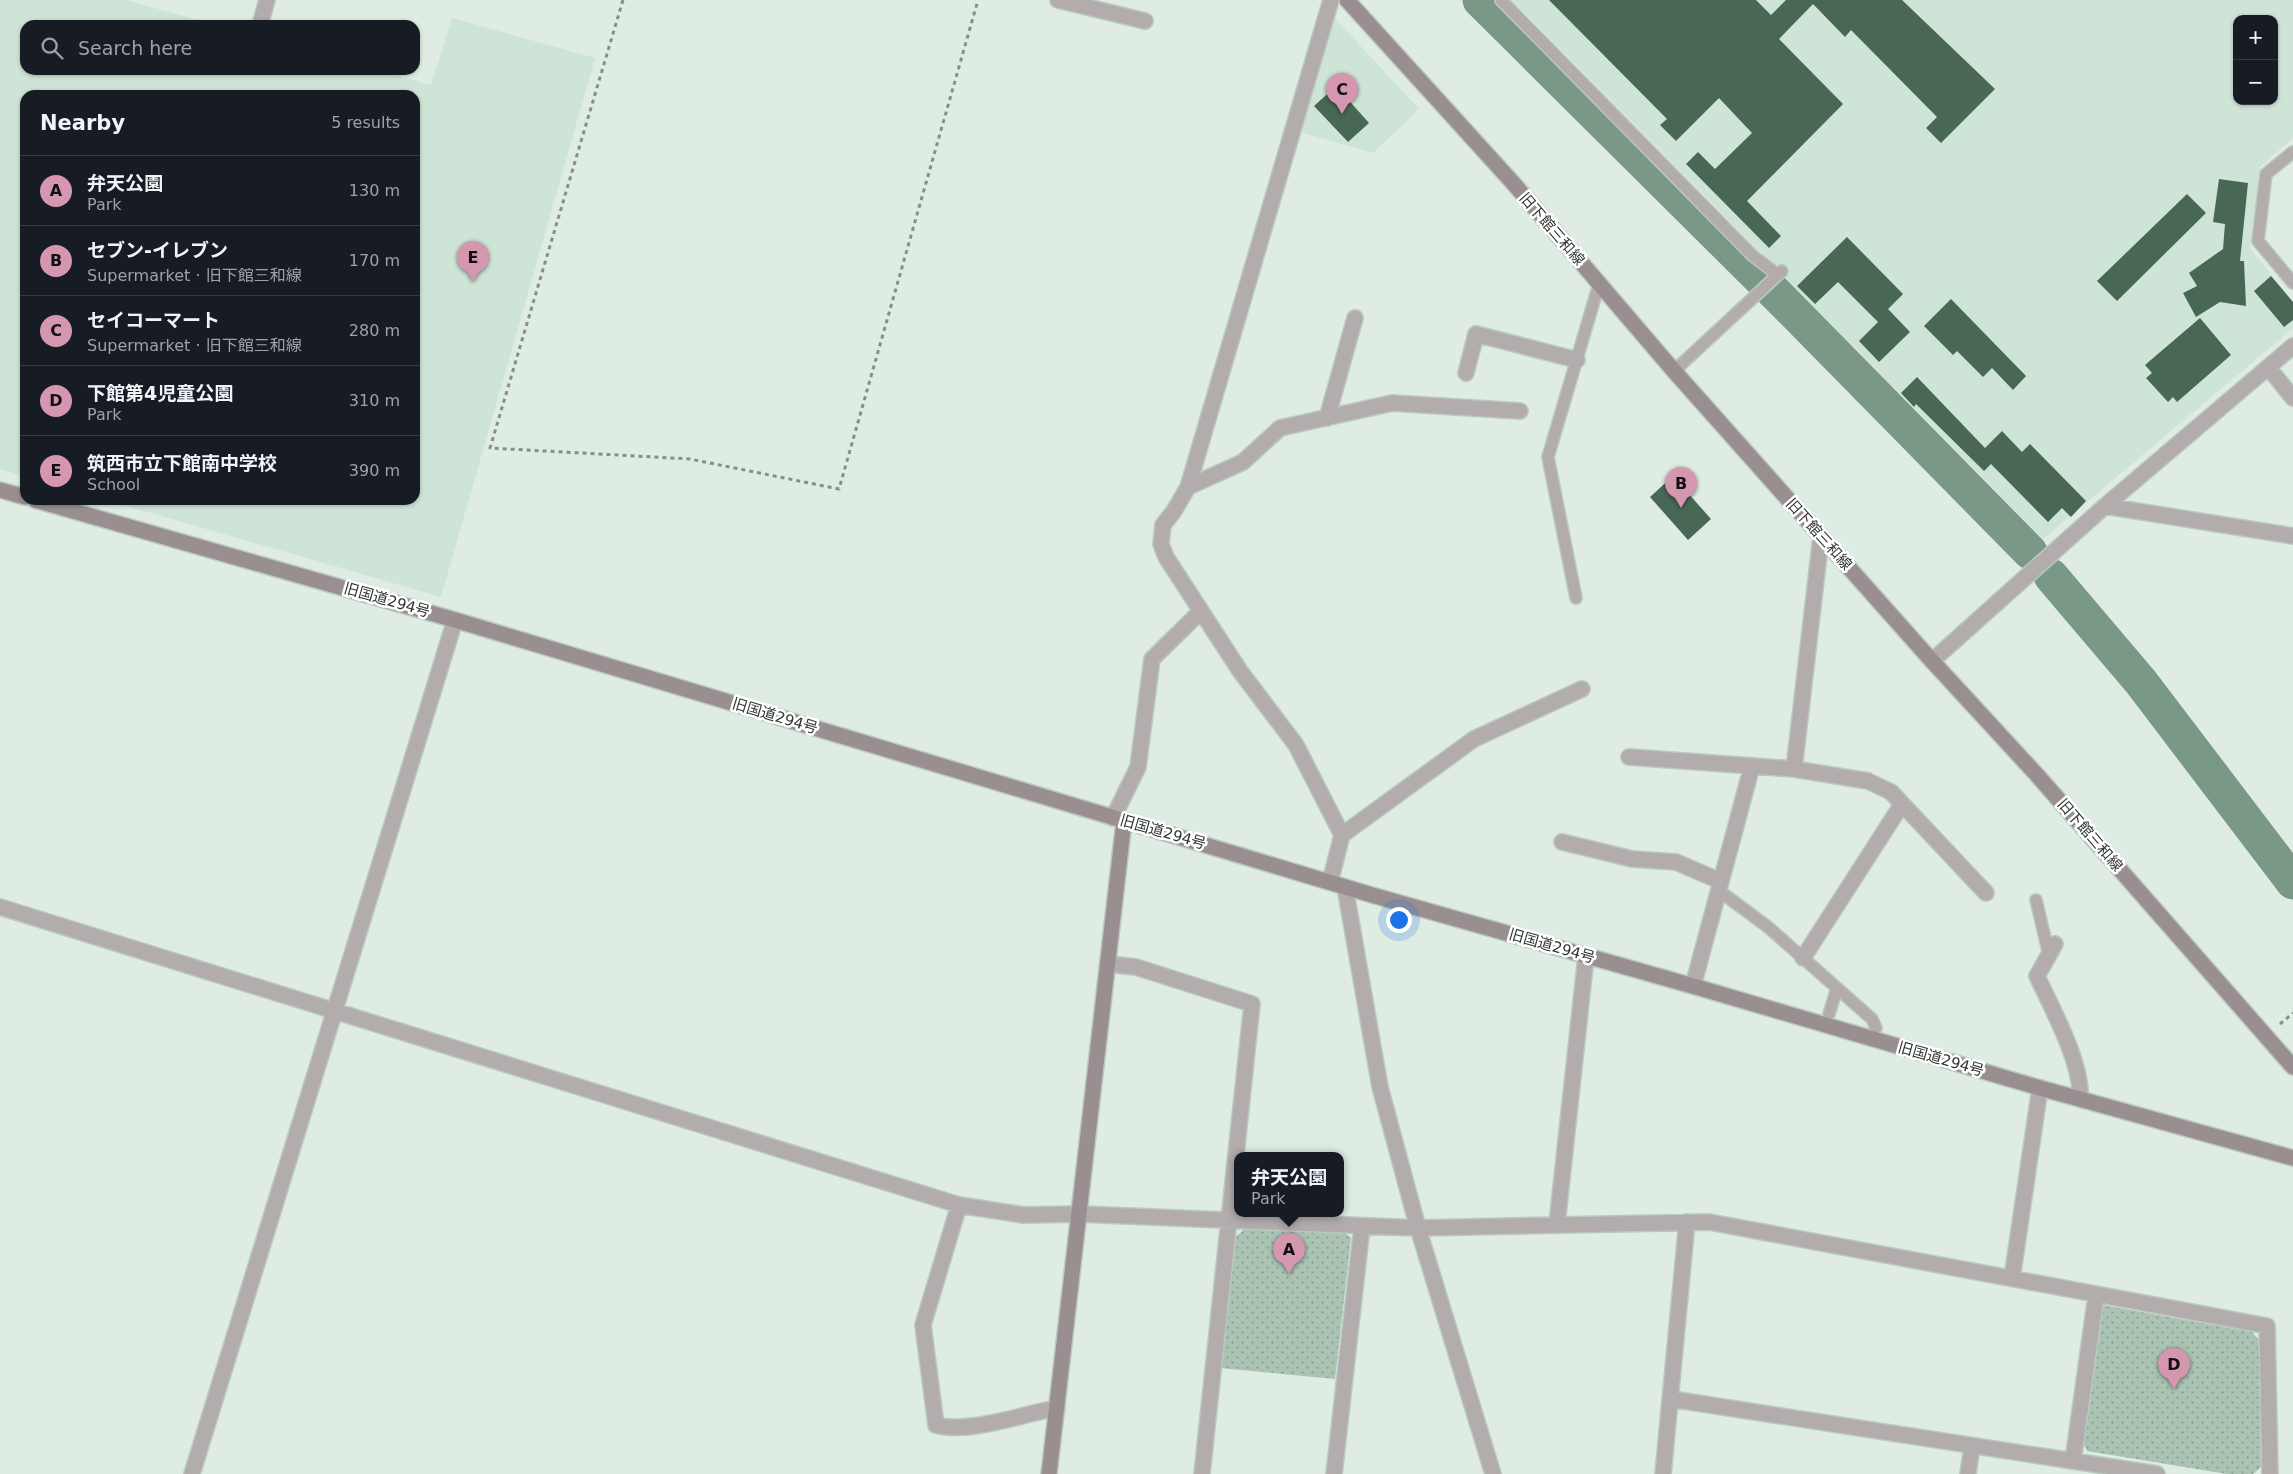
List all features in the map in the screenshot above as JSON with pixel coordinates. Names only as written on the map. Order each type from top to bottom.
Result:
[{"type":"street","points":[[261,20],[267,0]]},
{"type":"street","points":[[1058,0],[1145,21]]},
{"type":"street","points":[[1331,0],[1188,487],[1174,512],[1163,525],[1161,544],[1166,557],[1240,671],[1296,744],[1342,835]]},
{"type":"street","name":"旧下館三和線","points":[[1347,0],[1514,184],[1674,371],[1932,661],[2037,775],[2293,1067]]},
{"type":"street","points":[[1327,418],[1355,318]]},
{"type":"street","points":[[1466,373],[1476,334],[1577,360]]},
{"type":"street","points":[[1932,661],[2105,506],[2293,346]]},
{"type":"street","points":[[2268,367],[2293,398]]},
{"type":"street","points":[[1188,487],[1243,462],[1280,428],[1392,403],[1520,412]]},
{"type":"street","points":[[0,490],[20,496]]},
{"type":"street","name":"旧国道294号","points":[[52,505],[455,620],[1345,887],[1693,986],[2040,1088],[2293,1158]]},
{"type":"street","points":[[2105,506],[2293,536]]},
{"type":"street","points":[[1794,769],[1821,537]]},
{"type":"street","points":[[1049,1474],[1108,964],[1119,819],[1138,768],[1152,659],[1201,611]]},
{"type":"street","points":[[192,1474],[455,620]]},
{"type":"street","points":[[1330,882],[1342,835],[1474,739],[1582,689]]},
{"type":"street","points":[[1629,757],[1794,769],[1868,781],[1891,792],[1986,892]]},
{"type":"street","points":[[1693,986],[1752,766]]},
{"type":"street","points":[[1803,958],[1902,804]]},
{"type":"street","points":[[1562,842],[1632,859],[1676,862],[1719,886]]},
{"type":"street","points":[[1345,887],[1380,1087],[1418,1228],[1493,1474]]},
{"type":"street","points":[[0,907],[959,1205],[1023,1215],[1080,1214],[1418,1228],[1709,1222],[2012,1278],[2096,1296],[2267,1326],[2270,1474]]},
{"type":"street","points":[[2052,950],[2037,976],[2070,1050],[2081,1088],[2080,1099]]},
{"type":"street","points":[[1557,1224],[1586,956]]},
{"type":"street","points":[[1108,964],[1136,967],[1252,1004],[1237,1152]]},
{"type":"street","points":[[2012,1278],[2040,1088]]},
{"type":"street","points":[[1202,1474],[1234,1181]]},
{"type":"street","points":[[959,1205],[923,1325],[936,1425],[948,1428],[964,1428],[1056,1408]]},
{"type":"street","points":[[1663,1474],[1687,1222]]},
{"type":"street","points":[[1334,1474],[1362,1226]]},
{"type":"street","points":[[2072,1462],[2096,1296]]},
{"type":"street","points":[[1671,1399],[2157,1474]]},
{"type":"street","points":[[1968,1474],[1972,1446]]},
{"type":"lane","points":[[1501,0],[1753,256],[1778,275],[1674,371]]},
{"type":"lane","points":[[2293,152],[2266,174],[2258,241],[2293,283]]},
{"type":"lane","points":[[1576,598],[1548,457],[1599,284]]},
{"type":"lane","points":[[1719,886],[1872,1019],[1876,1028]]},
{"type":"lane","points":[[2036,900],[2052,950]]},
{"type":"lane","points":[[1829,1014],[1837,988]]},
{"type":"path","points":[[623,0],[490,448],[690,459],[839,489],[978,0]]},
{"type":"path","points":[[2280,1024],[2293,1013]]},
{"type":"shaded area","points":[[0,0],[126,0],[197,20],[20,20],[20,75],[395,75],[431,85],[452,18],[595,58],[441,597],[123,505],[420,505],[420,90],[20,90],[20,475],[0,469]]},
{"type":"shaded area","points":[[1512,0],[2293,0],[2293,138],[2260,167],[2250,248],[2293,302],[2293,328],[2043,539]]},
{"type":"shaded area","points":[[1331,14],[1419,109],[1373,153],[1300,132]]},
{"type":"shaded area","points":[[1338,1226],[1351,1238],[1335,1379],[1221,1368],[1235,1237],[1247,1227]]},
{"type":"shaded area","points":[[2103,1305],[2252,1332],[2259,1340],[2261,1467],[2253,1474],[2227,1474],[2087,1451],[2081,1438],[2099,1310]]},
{"type":"building","points":[[1549,0],[1756,0],[1771,15],[1786,0],[1902,0],[1995,89],[1941,143],[1926,128],[1937,117],[1851,30],[1845,37],[1813,4],[1779,39],[1843,104],[1747,201],[1781,236],[1769,248],[1686,164],[1698,152],[1715,169],[1752,133],[1719,98],[1676,141],[1660,125],[1667,119]]},
{"type":"building","points":[[1336,86],[1369,123],[1348,142],[1314,106]]},
{"type":"building","points":[[2219,179],[2248,183],[2240,261],[2244,261],[2246,306],[2220,302],[2196,317],[2183,293],[2197,286],[2189,273],[2223,249],[2225,224],[2213,222]]},
{"type":"building","points":[[2187,194],[2206,213],[2117,301],[2097,281]]},
{"type":"building","points":[[1847,237],[1903,294],[1888,309],[1910,332],[1879,362],[1859,341],[1878,322],[1838,282],[1815,304],[1797,286]]},
{"type":"building","points":[[2271,276],[2293,302],[2293,320],[2284,327],[2254,291]]},
{"type":"building","points":[[1951,299],[2026,376],[2013,390],[1992,368],[1983,377],[1957,351],[1953,355],[1924,326]]},
{"type":"building","points":[[2200,318],[2231,355],[2177,402],[2173,397],[2168,402],[2146,378],[2152,373],[2145,365]]},
{"type":"building","points":[[1917,377],[1985,448],[2002,431],[2022,452],[2030,444],[2086,501],[2071,517],[2062,508],[2048,522],[1991,464],[1984,471],[1916,404],[1914,407],[1901,393]]},
{"type":"building","points":[[1673,476],[1711,519],[1688,540],[1650,497]]},
{"type":"waterway","points":[[1480,0],[1783,301],[2030,552]]},
{"type":"waterway","points":[[2051,576],[2141,682],[2293,882]]},
{"type":"place","name":"セイコーマート","points":[[1342,114]]},
{"type":"place","name":"筑西市立下館南中学校","points":[[473,282]]},
{"type":"place","name":"セブン-イレブン","points":[[1681,508]]},
{"type":"place","name":"弁天公園","points":[[1289,1274]]},
{"type":"place","name":"下館第4児童公園","points":[[2174,1389]]}]
